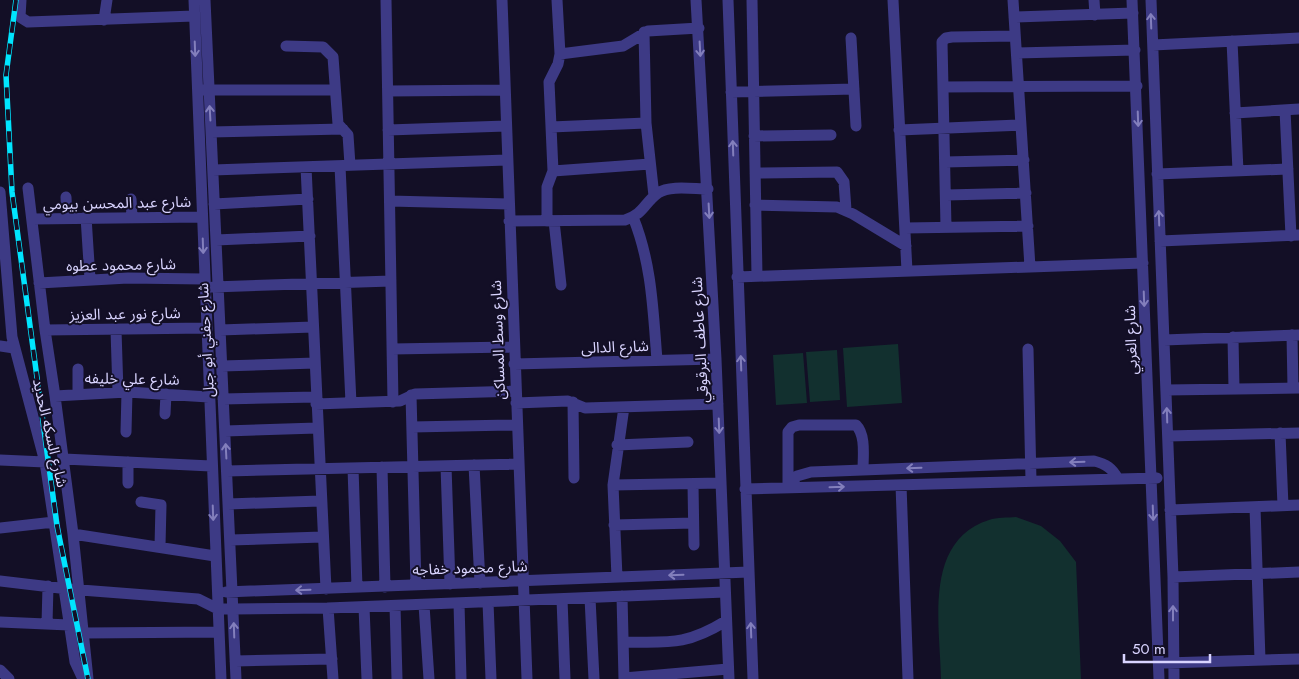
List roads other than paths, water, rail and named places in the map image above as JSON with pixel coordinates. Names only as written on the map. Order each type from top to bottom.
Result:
[{"type":"street","points":[[21,0],[20,17],[23,20],[104,20],[194,16]]},
{"type":"street","points":[[104,20],[107,0]]},
{"type":"street","name":"شارع حفني أبو جبل","points":[[194,0],[216,593],[221,679]]},
{"type":"street","name":"شارع حفني أبو جبل","points":[[205,0],[236,679]]},
{"type":"street","points":[[386,0],[393,402]]},
{"type":"street","name":"شارع وسط المساكن","points":[[502,0],[526,679]]},
{"type":"street","points":[[557,0],[560,54],[558,64],[549,82],[552,171],[547,186],[550,221],[561,285]]},
{"type":"street","name":"شارع عاطف البرقوقي","points":[[696,0],[708,189],[728,674]]},
{"type":"street","points":[[728,0],[753,679]]},
{"type":"street","points":[[752,0],[752,92],[757,276]]},
{"type":"street","points":[[893,0],[907,271]]},
{"type":"street","points":[[1013,0],[1030,267]]},
{"type":"street","points":[[1094,0],[1095,15]]},
{"type":"street","name":"شارع الغربي","points":[[1132,0],[1160,679]]},
{"type":"street","points":[[1151,0],[1173,577],[1174,679]]},
{"type":"street","points":[[1014,17],[1133,13]]},
{"type":"street","points":[[560,54],[623,46],[644,32],[699,28]]},
{"type":"street","points":[[644,32],[646,124],[654,196]]},
{"type":"street","points":[[946,227],[942,42],[946,38],[1015,36]]},
{"type":"street","points":[[851,38],[856,126]]},
{"type":"street","points":[[1152,45],[1299,38]]},
{"type":"street","points":[[1232,41],[1238,171]]},
{"type":"street","points":[[286,46],[316,46],[329,51],[334,63],[338,124],[349,139],[345,165],[346,282],[351,403]]},
{"type":"street","points":[[1016,53],[1135,50]]},
{"type":"street","points":[[943,87],[1137,86]]},
{"type":"street","points":[[731,92],[854,89]]},
{"type":"street","points":[[197,90],[336,90]]},
{"type":"street","points":[[388,92],[505,90]]},
{"type":"street","points":[[1235,113],[1299,109]]},
{"type":"street","points":[[1160,241],[1295,236],[1288,169],[1285,110]]},
{"type":"street","points":[[551,126],[646,124]]},
{"type":"street","points":[[899,130],[1021,125]]},
{"type":"street","points":[[388,130],[506,126]]},
{"type":"street","points":[[211,132],[343,129]]},
{"type":"street","points":[[754,136],[831,135]]},
{"type":"street","points":[[213,170],[507,160]]},
{"type":"street","points":[[945,162],[1024,160]]},
{"type":"street","points":[[552,171],[650,164]]},
{"type":"street","points":[[306,167],[320,501],[326,589]]},
{"type":"street","points":[[1157,174],[1288,169]]},
{"type":"street","points":[[755,172],[837,172],[844,182],[846,210]]},
{"type":"street","name":"شارع السكه الحديد","points":[[28,188],[45,330],[64,459],[88,679]]},
{"type":"street","points":[[509,221],[617,221],[633,217],[646,207],[654,196],[665,190],[708,189]]},
{"type":"street","name":"شارع السكه الحديد","points":[[0,192],[1,231],[14,348],[45,462],[75,662],[82,679]]},
{"type":"street","points":[[946,195],[1026,193]]},
{"type":"street","points":[[66,197],[67,218]]},
{"type":"street","points":[[131,199],[132,217]]},
{"type":"street","points":[[214,204],[308,199]]},
{"type":"street","points":[[390,201],[509,204]]},
{"type":"street","points":[[755,205],[829,205],[846,210],[906,246]]},
{"type":"street","points":[[86,217],[90,279]]},
{"type":"street","name":"شارع عبد المحسن بيومي","points":[[32,218],[202,217]]},
{"type":"street","points":[[633,217],[645,250],[650,276],[657,360]]},
{"type":"street","points":[[905,228],[1028,226]]},
{"type":"street","points":[[216,240],[310,236]]},
{"type":"street","points":[[737,277],[1143,263]]},
{"type":"street","name":"شارع محمود عطوه","points":[[39,282],[90,279],[204,283],[218,287],[391,281]]},
{"type":"street","points":[[220,330],[313,327]]},
{"type":"street","name":"شارع نور عبد العزيز","points":[[45,330],[206,328]]},
{"type":"street","points":[[116,330],[126,432]]},
{"type":"street","points":[[1164,340],[1296,335],[1296,388],[1166,390]]},
{"type":"street","points":[[1233,337],[1234,389]]},
{"type":"street","points":[[0,346],[14,348]]},
{"type":"street","points":[[392,349],[514,347]]},
{"type":"street","points":[[1028,349],[1031,482]]},
{"type":"street","name":"شارع الدالى","points":[[514,364],[716,359]]},
{"type":"street","points":[[222,366],[315,363]]},
{"type":"street","points":[[78,369],[78,393]]},
{"type":"street","name":"شارع علي خليفه","points":[[56,396],[78,393],[123,392],[209,397]]},
{"type":"street","points":[[165,414],[166,394]]},
{"type":"street","points":[[411,395],[416,585]]},
{"type":"street","points":[[223,399],[316,400],[351,403],[393,402],[404,400],[411,395],[515,397],[573,402],[585,408],[718,404]]},
{"type":"street","points":[[573,402],[574,478]]},
{"type":"street","points":[[617,577],[613,486],[617,445],[624,407]]},
{"type":"street","points":[[412,427],[516,425]]},
{"type":"street","points":[[788,488],[788,432],[792,427],[799,425],[856,425],[861,430],[864,470]]},
{"type":"street","points":[[225,432],[317,428]]},
{"type":"street","points":[[1280,433],[1282,506]]},
{"type":"street","points":[[1168,436],[1299,433]]},
{"type":"street","points":[[617,445],[688,442]]},
{"type":"street","points":[[64,459],[212,466]]},
{"type":"street","points":[[0,460],[45,462]]},
{"type":"street","points":[[788,488],[797,476],[804,473],[1094,461],[1104,464],[1113,470],[1118,479]]},
{"type":"street","points":[[128,462],[128,483]]},
{"type":"street","points":[[226,471],[518,464]]},
{"type":"street","points":[[474,465],[480,583]]},
{"type":"street","points":[[1005,465],[1006,482]]},
{"type":"street","points":[[446,466],[450,584]]},
{"type":"street","points":[[382,467],[385,586]]},
{"type":"street","points":[[353,468],[356,588]]},
{"type":"street","points":[[746,489],[1169,477]]},
{"type":"street","points":[[613,486],[721,483]]},
{"type":"street","points":[[692,484],[694,546]]},
{"type":"street","points":[[900,485],[908,679]]},
{"type":"street","points":[[228,504],[320,501]]},
{"type":"street","points":[[141,502],[161,505],[160,546]]},
{"type":"street","points":[[1170,510],[1299,505]]},
{"type":"street","points":[[1256,507],[1260,660]]},
{"type":"street","points":[[0,528],[54,522]]},
{"type":"street","points":[[614,525],[693,523]]},
{"type":"street","points":[[73,534],[215,556]]},
{"type":"street","points":[[230,540],[322,537]]},
{"type":"street","name":"شارع محمود خفاجه","points":[[198,599],[216,593],[232,592],[749,572]]},
{"type":"street","points":[[1173,577],[1299,572]]},
{"type":"street","points":[[0,581],[79,590],[198,599],[218,608],[233,609],[395,606],[725,592]]},
{"type":"street","points":[[47,624],[48,586]]},
{"type":"street","points":[[622,596],[624,679],[728,674]]},
{"type":"street","points":[[590,598],[594,679]]},
{"type":"street","points":[[562,599],[565,679]]},
{"type":"street","points":[[488,602],[490,679]]},
{"type":"street","points":[[459,603],[462,679]]},
{"type":"street","points":[[424,604],[429,679]]},
{"type":"street","points":[[395,606],[397,679]]},
{"type":"street","points":[[364,607],[367,679]]},
{"type":"street","points":[[328,608],[333,679]]},
{"type":"street","points":[[623,642],[686,641],[707,633],[726,621]]},
{"type":"street","points":[[0,622],[69,625]]},
{"type":"street","points":[[84,632],[218,632]]},
{"type":"street","points":[[1159,664],[1299,658]]},
{"type":"street","points":[[235,661],[332,659]]},
{"type":"street","points":[[0,670],[9,679]]},
{"type":"railway","points":[[16,0],[6,75],[12,192],[57,526],[88,679]]}]
